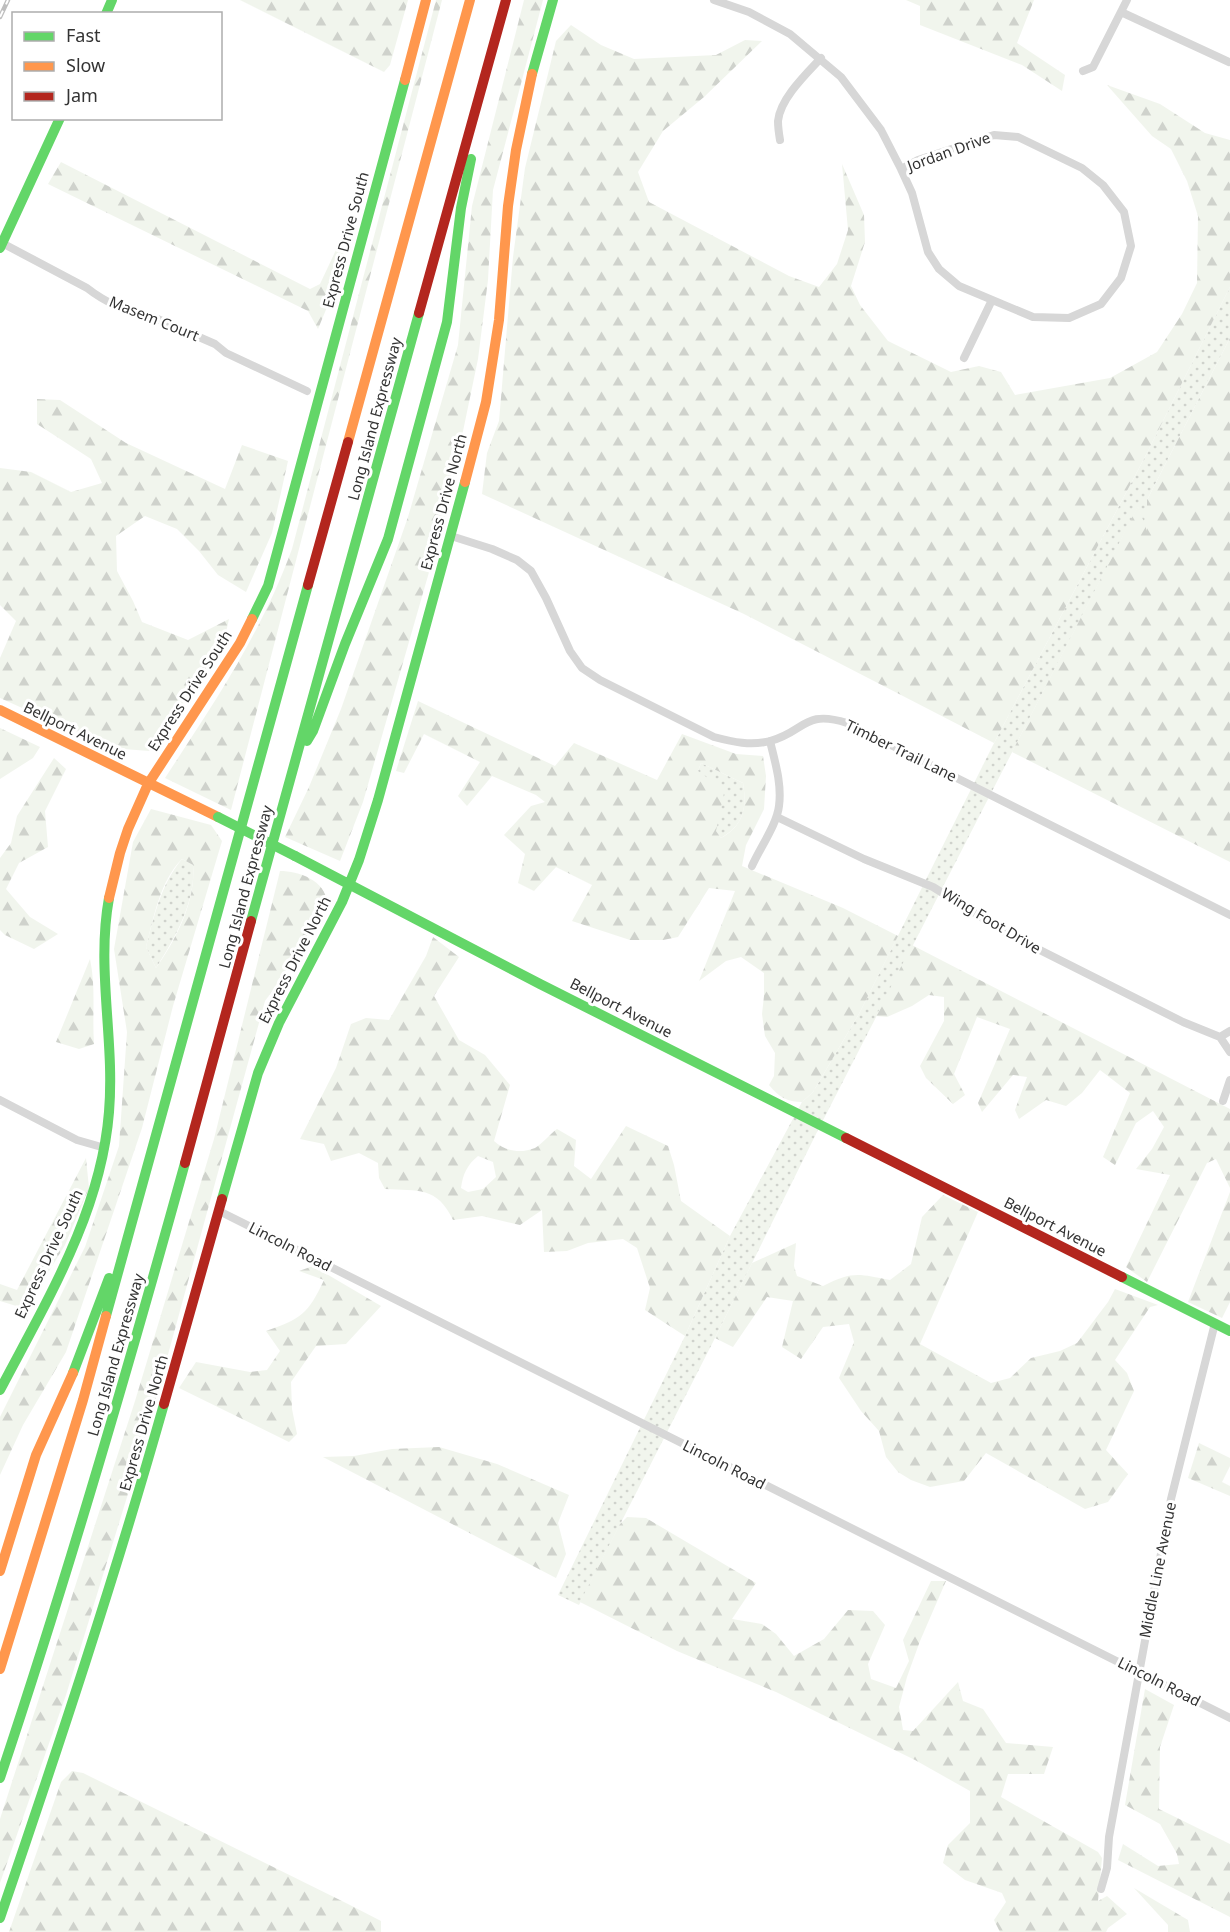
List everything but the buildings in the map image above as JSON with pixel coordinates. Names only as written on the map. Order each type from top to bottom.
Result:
[{"type":"main road","name":"Express Drive South","points":[[0,1390],[84,1220],[94,1193],[105,1148],[110,1114],[111,1082],[104,974],[105,924],[110,891],[120,854],[138,802],[240,643],[268,586],[426,0]]},
{"type":"main road","points":[[444,91],[460,0]]},
{"type":"main road","name":"Long Island Expressway","points":[[0,1669],[51,1508],[132,1224],[470,0]]},
{"type":"main road","name":"Long Island Expressway","points":[[0,1778],[49,1632],[118,1404],[506,0]]},
{"type":"main road","name":"Express Drive North","points":[[0,1918],[67,1723],[138,1499],[265,1054],[326,935],[349,884],[378,800],[476,443],[494,361],[504,276],[508,206],[516,150],[527,93],[553,0]]},
{"type":"main road","points":[[296,760],[314,731],[345,644],[388,539],[447,322],[461,208],[475,145],[475,116]]},
{"type":"main road","points":[[1,245],[59,120]]},
{"type":"main road","name":"Bellport Avenue","points":[[0,710],[296,856],[550,989],[1230,1330]]},
{"type":"main road","points":[[0,1571],[39,1448],[74,1374],[108,1280],[132,1224]]},
{"type":"street","name":"Jordan Drive","points":[[714,0],[749,12],[790,34],[841,77],[881,130],[901,169],[912,193],[928,252],[939,269],[959,286],[1033,317],[1069,318],[1101,304],[1121,278],[1131,246],[1124,212],[1103,185],[1082,168],[1018,137],[994,135],[918,160],[901,169]]},
{"type":"street","points":[[1083,71],[1093,67],[1127,0]]},
{"type":"street","points":[[1121,12],[1229,62]]},
{"type":"street","points":[[780,140],[778,119],[787,99],[820,58]]},
{"type":"street","name":"Masem Court","points":[[1,245],[87,288],[95,295],[142,317],[153,317],[215,344],[226,352],[307,391]]},
{"type":"street","points":[[964,358],[992,300]]},
{"type":"street","name":"Timber Trail Lane","points":[[451,537],[492,549],[517,560],[531,572],[546,598],[570,651],[582,668],[600,681],[714,737],[735,743],[770,741],[818,718],[831,718],[847,723],[1230,915]]},
{"type":"street","points":[[752,866],[777,817],[779,806],[779,781],[770,741]]},
{"type":"street","name":"Wing Foot Drive","points":[[777,817],[864,860],[933,886],[1010,936],[1183,1022],[1220,1037]]},
{"type":"street","points":[[1230,1031],[1220,1037],[1230,1052]]},
{"type":"street","points":[[1223,1101],[1230,1080]]},
{"type":"street","points":[[0,1100],[77,1140],[105,1148]]},
{"type":"street","name":"Lincoln Road","points":[[219,1211],[1230,1718]]},
{"type":"street","name":"Middle Line Avenue","points":[[1101,1889],[1107,1868],[1108,1837],[1172,1499],[1215,1323]]},
{"type":"green space","points":[[240,0],[408,0],[390,65],[384,72]]},
{"type":"green space","points":[[436,0],[442,0],[231,810],[165,778],[219,695],[251,639],[280,580],[292,549]]},
{"type":"green space","points":[[524,0],[543,0],[493,190],[488,280],[478,359],[446,513],[363,802],[340,861],[285,837],[309,787],[341,709],[408,517],[458,345],[472,206]]},
{"type":"green space","points":[[906,0],[1034,0],[1017,43],[1065,75],[1062,91],[1022,65],[920,25],[920,6]]},
{"type":"green space","points":[[571,25],[601,45],[634,59],[716,55],[745,40],[762,41],[704,97],[663,131],[638,172],[649,202],[789,276],[819,287],[837,264],[848,230],[842,164],[864,215],[865,242],[851,286],[860,305],[888,341],[951,372],[979,366],[1001,372],[1015,395],[1110,378],[1157,352],[1182,314],[1197,283],[1198,216],[1187,181],[1171,149],[1152,136],[1107,85],[1160,104],[1205,133],[1230,140],[1230,287],[1147,453],[994,743],[744,614],[482,494],[487,453],[499,421],[513,257],[525,168],[556,41]]},
{"type":"green space","points":[[61,162],[310,289],[320,284],[343,235],[344,266],[318,329],[308,311],[48,184]]},
{"type":"green space","points":[[1230,287],[1230,338],[1147,500],[1147,534],[1138,507],[816,1134],[579,1605],[558,1595],[685,1336],[730,1236],[802,1102],[813,1092],[860,1012],[994,743],[1147,453]]},
{"type":"green space","points":[[1230,338],[1230,862],[1012,752],[1138,506],[1147,531],[1147,500]]},
{"type":"green space","points":[[37,399],[60,400],[126,443],[225,489],[242,445],[288,461],[272,533],[246,592],[218,575],[177,529],[145,516],[116,536],[117,571],[142,622],[188,640],[229,619],[222,650],[149,751],[111,748],[0,698],[0,658],[16,621],[0,605],[0,468],[31,472],[71,492],[102,483],[91,459],[37,424]]},
{"type":"green space","points":[[418,701],[555,766],[574,743],[657,780],[682,734],[736,754],[763,756],[766,776],[764,809],[746,845],[742,866],[843,908],[898,936],[860,1012],[813,1092],[802,1102],[788,1100],[780,1096],[769,1085],[774,1076],[775,1053],[765,1036],[762,1014],[764,973],[741,957],[726,961],[699,981],[735,891],[709,888],[678,937],[663,940],[630,940],[572,921],[592,885],[556,867],[534,891],[518,883],[525,854],[504,835],[531,806],[545,802],[536,795],[492,776],[467,806],[458,796],[480,762],[424,734],[404,773],[396,771]],"holes":[[[701,763],[743,783],[742,815],[735,827],[721,838],[716,831],[724,793],[698,771]]]},
{"type":"green space","points":[[0,728],[40,747],[33,758],[0,779]]},
{"type":"green space","points":[[54,758],[66,769],[45,811],[48,847],[19,863],[6,889],[30,917],[58,934],[34,949],[5,935],[0,930],[0,858],[11,843],[17,816]]},
{"type":"green space","points":[[701,763],[743,783],[742,815],[735,827],[721,838],[716,831],[698,771]]},
{"type":"green space","points":[[151,809],[211,825],[222,841],[173,1006],[142,1128],[66,1352],[23,1425],[0,1475],[0,1417],[85,1247],[119,1146],[127,1032],[114,949],[133,842]],"holes":[[[182,859],[193,865],[188,906],[171,945],[156,968],[146,947],[159,900],[168,878]]]},
{"type":"green space","points":[[182,859],[193,865],[188,906],[177,932],[156,968],[146,947],[163,890]]},
{"type":"green space","points":[[280,871],[303,875],[322,888],[327,903],[324,917],[265,1001],[144,1442],[66,1695],[0,1883],[0,1819],[135,1401],[214,1139]]},
{"type":"green space","points":[[433,937],[459,957],[434,996],[459,1040],[485,1055],[510,1085],[494,1141],[503,1147],[524,1151],[538,1146],[557,1129],[576,1140],[574,1166],[591,1179],[626,1126],[668,1146],[681,1201],[730,1236],[685,1336],[645,1310],[650,1288],[637,1248],[623,1239],[588,1243],[567,1251],[544,1252],[542,1210],[520,1225],[482,1216],[453,1220],[447,1209],[433,1196],[417,1191],[385,1189],[379,1178],[378,1163],[359,1153],[331,1161],[324,1144],[300,1139],[336,1068],[351,1024],[366,1018],[389,1020],[426,956]],"holes":[[[478,1156],[493,1162],[496,1177],[483,1189],[468,1192],[461,1188],[466,1170]]]},
{"type":"green space","points":[[912,945],[1230,1109],[1230,1188],[1216,1159],[1207,1163],[1147,1282],[1126,1267],[1170,1175],[1136,1169],[1152,1149],[1164,1127],[1153,1111],[1136,1123],[1115,1165],[1103,1157],[1130,1093],[1100,1070],[1082,1093],[1066,1106],[1046,1100],[1019,1119],[1015,1110],[1027,1077],[1013,1075],[982,1112],[978,1103],[1010,1029],[977,1017],[954,1074],[965,1095],[953,1104],[926,1078],[920,1066],[944,1021],[944,997],[929,995],[912,1006],[887,1017],[876,1016]]},
{"type":"green space","points":[[90,959],[94,1044],[79,1049],[56,1042]]},
{"type":"green space","points":[[86,1158],[89,1188],[65,1245],[26,1309],[0,1301],[0,1284],[17,1290]]},
{"type":"green space","points":[[1230,1192],[1230,1302],[1222,1318],[1188,1302]]},
{"type":"green space","points":[[943,1195],[978,1212],[920,1344],[991,1383],[1010,1378],[1031,1358],[1060,1351],[1077,1343],[1115,1289],[1158,1305],[1150,1307],[1115,1360],[1127,1373],[1134,1391],[1106,1450],[1128,1474],[1108,1502],[1085,1509],[986,1453],[964,1481],[930,1487],[898,1472],[886,1457],[879,1431],[861,1411],[839,1378],[854,1342],[849,1324],[823,1327],[801,1359],[782,1347],[793,1301],[767,1297],[733,1347],[715,1338],[752,1263],[796,1243],[794,1266],[797,1276],[823,1286],[856,1275],[890,1280],[911,1264],[922,1217]]},
{"type":"green space","points":[[313,1266],[381,1306],[346,1344],[316,1346],[291,1382],[292,1409],[297,1434],[289,1442],[179,1388],[196,1362],[250,1372],[267,1370],[280,1351],[266,1331],[296,1319],[308,1308],[324,1280],[299,1271]]},
{"type":"green space","points":[[1199,1443],[1230,1458],[1230,1466],[1222,1482],[1230,1486],[1230,1496],[1188,1478]]},
{"type":"green space","points":[[439,1447],[497,1464],[569,1495],[558,1523],[566,1554],[556,1578],[323,1457],[354,1456],[392,1449]]},
{"type":"green space","points":[[627,1517],[646,1518],[756,1583],[732,1619],[762,1624],[776,1634],[794,1656],[824,1639],[848,1610],[873,1611],[885,1625],[868,1664],[871,1679],[896,1688],[909,1661],[903,1640],[931,1581],[946,1581],[907,1677],[899,1707],[903,1730],[913,1731],[958,1682],[963,1701],[983,1709],[1006,1743],[1053,1747],[1044,1774],[1008,1774],[1001,1797],[1098,1852],[1102,1858],[1098,1901],[1107,1896],[1127,1914],[1106,1932],[1000,1932],[994,1920],[1006,1902],[1002,1893],[965,1880],[943,1863],[948,1845],[970,1823],[970,1791],[915,1760],[776,1692],[677,1651],[580,1602],[620,1524]]},
{"type":"green space","points":[[1145,1689],[1174,1705],[1160,1747],[1159,1809],[1230,1844],[1230,1917],[1118,1860],[1123,1844],[1158,1866],[1179,1864],[1177,1854],[1160,1824],[1125,1805]]},
{"type":"green space","points":[[72,1771],[83,1773],[381,1921],[381,1932],[9,1932],[61,1782]]},
{"type":"green space","points":[[1134,1888],[1188,1920],[1190,1932],[1168,1932],[1168,1925]]},
{"type":"railway","points":[[0,17],[8,0]]},
{"type":"traffic: fast","points":[[107,12],[112,0]]},
{"type":"traffic: fast","points":[[532,74],[553,0]]},
{"type":"traffic: fast","points":[[252,619],[268,586],[405,80]]},
{"type":"traffic: fast","points":[[0,248],[59,120]]},
{"type":"traffic: fast","points":[[307,741],[313,731],[345,644],[388,539],[447,322],[461,208],[471,159]]},
{"type":"traffic: fast","points":[[251,921],[419,313]]},
{"type":"traffic: fast","points":[[222,1199],[258,1073],[279,1023],[342,902],[359,860],[378,800],[465,482]]},
{"type":"traffic: fast","points":[[106,1316],[308,585]]},
{"type":"traffic: fast","points":[[218,817],[295,856]]},
{"type":"traffic: fast","points":[[295,856],[540,984],[846,1138]]},
{"type":"traffic: fast","points":[[0,1390],[69,1256],[95,1186],[104,1149],[110,1085],[104,951],[109,898]]},
{"type":"traffic: fast","points":[[0,1778],[97,1472],[185,1163]]},
{"type":"traffic: fast","points":[[1122,1277],[1230,1331]]},
{"type":"traffic: fast","points":[[73,1373],[109,1278]]},
{"type":"traffic: fast","points":[[0,1918],[85,1662],[164,1404]]},
{"type":"traffic: slow","points":[[405,80],[426,0]]},
{"type":"traffic: slow","points":[[348,442],[470,0]]},
{"type":"traffic: slow","points":[[465,482],[486,402],[499,320],[508,206],[516,150],[532,74]]},
{"type":"traffic: slow","points":[[109,898],[128,829],[148,784],[240,643],[252,619]]},
{"type":"traffic: slow","points":[[0,710],[218,817]]},
{"type":"traffic: slow","points":[[0,1669],[83,1400],[106,1316]]},
{"type":"traffic: slow","points":[[0,1571],[36,1455],[73,1373]]},
{"type":"traffic: jam","points":[[419,313],[506,0]]},
{"type":"traffic: jam","points":[[308,585],[348,442]]},
{"type":"traffic: jam","points":[[185,1163],[251,921]]},
{"type":"traffic: jam","points":[[846,1138],[1122,1277]]},
{"type":"traffic: jam","points":[[164,1404],[222,1199]]}]
